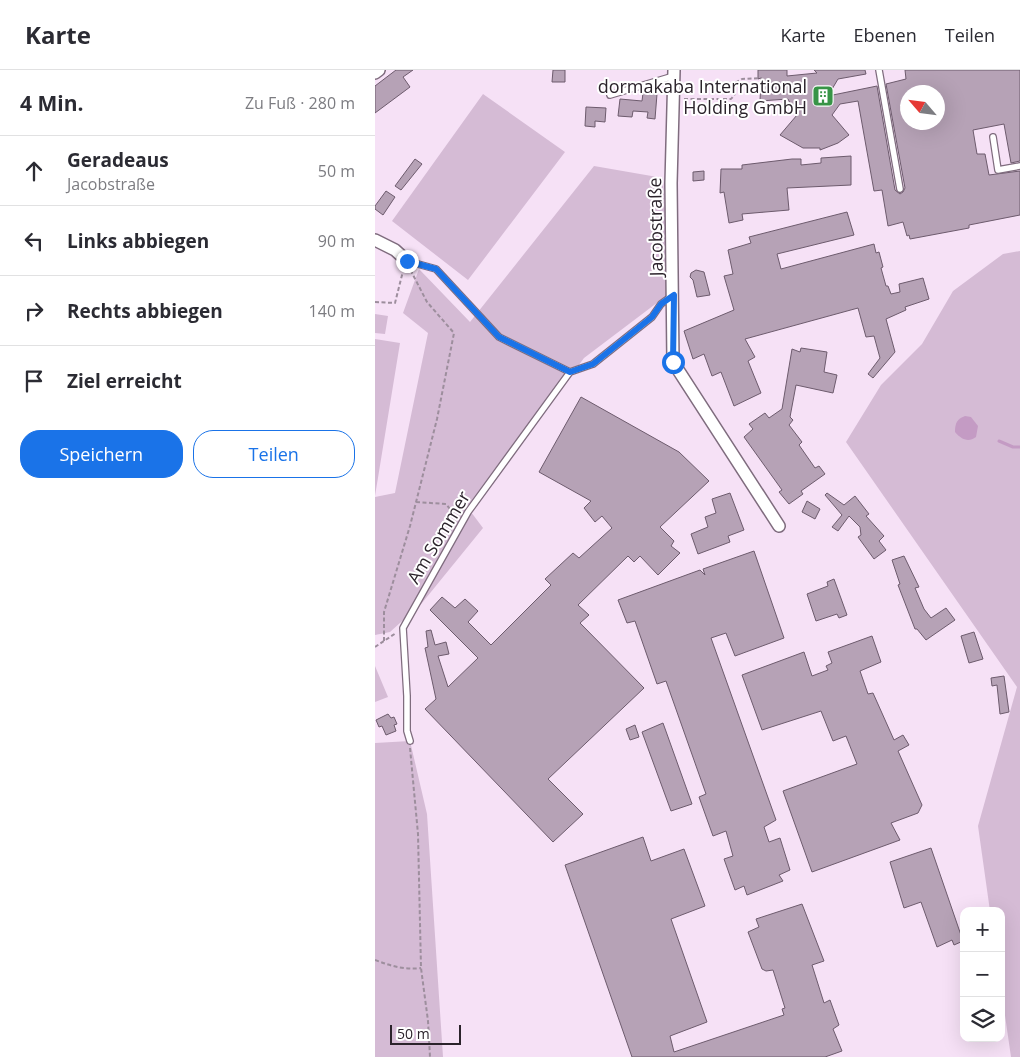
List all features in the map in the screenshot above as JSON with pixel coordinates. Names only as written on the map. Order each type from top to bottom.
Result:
[{"type":"street","points":[[375,73],[379,70]]},
{"type":"street","name":"Jacobstraße","points":[[674,73],[671,184],[674,295],[673,362],[779,526]]},
{"type":"street","points":[[375,240],[395,250],[406,260]]},
{"type":"lane","points":[[879,70],[899,189]]},
{"type":"lane","name":"Jacobstraße","points":[[609,94],[674,73]]},
{"type":"lane","points":[[993,137],[999,170],[1020,166]]},
{"type":"lane","points":[[406,260],[436,269],[499,337],[570,372],[593,364],[652,317],[661,304],[674,295]]},
{"type":"lane","name":"Am Sommer","points":[[403,628],[467,512],[570,372]]},
{"type":"lane","points":[[403,628],[407,731],[410,741]]},
{"type":"path","points":[[674,98],[731,99],[735,94],[735,83],[742,79],[762,78]]},
{"type":"path","points":[[375,302],[395,303],[406,260]]},
{"type":"path","points":[[384,641],[384,612],[416,502],[437,419],[454,333],[427,302],[406,260]]},
{"type":"path","points":[[416,502],[446,504],[461,523]]},
{"type":"path","points":[[375,647],[403,628]]},
{"type":"path","points":[[410,741],[418,834],[421,968],[428,1021],[430,1057]]},
{"type":"path","points":[[375,960],[397,968],[421,968]]},
{"type":"shaded area","points":[[483,94],[565,152],[468,280],[392,221]]},
{"type":"shaded area","points":[[594,166],[663,178],[670,293],[584,358],[471,512],[483,528],[422,603],[390,632],[375,635],[375,497],[395,493],[428,333],[403,313],[419,269],[470,322]]},
{"type":"shaded area","points":[[1020,251],[1020,1057],[1011,1057],[1005,1016],[1005,907],[989,907],[978,826],[1017,687],[846,442],[881,385],[922,344],[953,291],[1003,254]]},
{"type":"shaded area","points":[[375,314],[388,316],[385,334],[375,333]]},
{"type":"shaded area","points":[[375,339],[400,343],[375,496]]},
{"type":"shaded area","points":[[965,416],[971,417],[978,426],[976,437],[970,440],[960,437],[955,432],[957,422]]},
{"type":"shaded area","points":[[375,666],[388,697],[375,702]]},
{"type":"shaded area","points":[[410,741],[427,814],[443,1057],[375,1057],[375,743]]},
{"type":"building","points":[[396,70],[413,70],[403,77],[410,87],[375,113],[375,86]]},
{"type":"building","points":[[553,70],[565,70],[565,82],[552,82]]},
{"type":"building","points":[[758,70],[787,70],[787,76],[817,73],[814,70],[865,70],[866,74],[838,79],[828,96],[877,86],[895,190],[900,194],[905,188],[886,84],[906,79],[905,70],[1020,70],[1020,161],[1011,163],[1004,124],[973,130],[977,154],[985,154],[989,175],[1020,171],[1020,215],[969,225],[969,228],[910,239],[909,235],[907,236],[903,222],[888,226],[882,190],[874,191],[858,101],[840,104],[832,115],[849,135],[838,143],[820,150],[820,148],[803,148],[780,135],[797,115],[788,99],[760,101],[761,78],[758,79]]},
{"type":"building","points":[[643,93],[657,94],[655,119],[647,118],[648,112],[633,111],[632,117],[618,116],[620,99],[642,101]]},
{"type":"building","points":[[586,107],[606,108],[605,122],[595,121],[595,127],[585,126]]},
{"type":"building","points":[[851,156],[851,185],[787,188],[789,210],[742,214],[743,220],[729,223],[724,192],[720,193],[721,169],[742,169],[742,165],[792,159],[801,159],[801,165],[821,163],[821,158]]},
{"type":"building","points":[[415,159],[422,164],[401,190],[395,186]]},
{"type":"building","points":[[704,171],[704,180],[693,181],[693,172]]},
{"type":"building","points":[[386,191],[395,197],[383,215],[375,209],[375,206]]},
{"type":"building","points":[[847,212],[854,235],[777,254],[781,269],[874,244],[876,253],[879,252],[886,286],[888,286],[891,294],[900,292],[899,284],[923,278],[929,299],[905,307],[906,310],[886,319],[895,352],[873,378],[868,374],[880,358],[874,336],[866,337],[858,308],[745,339],[755,357],[748,361],[761,393],[734,406],[721,372],[712,376],[704,354],[693,359],[684,331],[734,310],[724,276],[733,274],[728,250],[751,243],[749,237]]},
{"type":"building","points":[[696,270],[704,272],[710,295],[697,297],[693,280],[690,277],[691,273]]},
{"type":"building","points":[[801,348],[827,352],[824,372],[837,375],[833,393],[796,385],[790,417],[793,420],[789,425],[802,442],[799,445],[815,468],[819,466],[825,474],[801,491],[803,494],[789,504],[779,492],[782,490],[744,437],[753,429],[749,424],[765,413],[769,418],[782,409],[792,349],[800,352]]},
{"type":"building","points":[[581,397],[679,452],[709,481],[660,527],[674,541],[671,546],[680,553],[658,575],[640,556],[634,562],[628,556],[578,605],[589,615],[580,623],[644,688],[548,779],[583,814],[553,842],[425,709],[436,699],[425,648],[428,647],[426,631],[431,630],[435,645],[446,642],[449,654],[438,656],[448,687],[478,658],[430,610],[442,597],[455,608],[465,599],[478,611],[468,622],[491,645],[551,585],[545,579],[573,553],[579,558],[612,528],[602,516],[595,522],[584,508],[591,501],[539,472]]},
{"type":"building","points":[[730,493],[744,530],[728,536],[730,542],[698,554],[691,534],[708,527],[705,517],[716,513],[712,499]]},
{"type":"building","points":[[827,493],[844,505],[855,496],[869,514],[866,516],[884,536],[879,541],[886,550],[874,559],[858,537],[861,535],[860,527],[849,516],[838,531],[832,527],[842,515],[825,495]]},
{"type":"building","points":[[807,501],[820,509],[815,519],[802,512]]},
{"type":"building","points":[[754,551],[784,638],[735,656],[726,633],[711,638],[776,820],[764,827],[769,842],[780,838],[790,870],[779,875],[783,881],[747,895],[744,886],[735,890],[724,859],[733,856],[726,831],[713,836],[699,797],[706,794],[666,681],[657,684],[635,621],[627,623],[618,600],[700,570],[705,575],[703,569]]},
{"type":"building","points":[[904,556],[919,587],[915,588],[924,609],[931,618],[946,608],[955,620],[926,640],[915,629],[898,585],[900,584],[892,560]]},
{"type":"building","points":[[834,579],[847,615],[839,618],[837,614],[816,621],[807,594],[828,586],[827,582]]},
{"type":"building","points":[[974,632],[983,659],[969,663],[961,636]]},
{"type":"building","points":[[872,636],[881,662],[860,671],[868,694],[873,693],[894,740],[903,735],[909,745],[898,751],[922,805],[918,813],[891,823],[900,840],[812,872],[783,791],[857,764],[846,736],[833,741],[821,711],[762,730],[742,675],[804,652],[812,676],[828,670],[826,666],[832,663],[828,652]]},
{"type":"building","points":[[1004,676],[1009,712],[1000,714],[997,685],[992,686],[991,678]]},
{"type":"building","points":[[388,714],[391,718],[394,717],[397,724],[394,725],[396,731],[386,735],[382,726],[379,727],[376,720]]},
{"type":"building","points":[[663,723],[692,804],[671,811],[642,732]]},
{"type":"building","points":[[635,725],[639,737],[630,740],[626,729]]},
{"type":"building","points":[[643,837],[651,861],[684,849],[705,906],[671,919],[707,1022],[670,1036],[674,1052],[784,1015],[782,1009],[785,1008],[773,970],[766,971],[762,969],[748,932],[759,927],[756,919],[802,904],[824,961],[812,965],[824,1003],[830,1000],[839,1025],[833,1029],[842,1051],[825,1057],[632,1057],[565,865]]},
{"type":"building","points":[[931,848],[960,932],[960,942],[954,945],[952,940],[937,947],[921,902],[904,908],[890,862]]},
{"type":"waterway","points":[[999,441],[1013,447],[1020,447]]},
{"type":"place","name":"dormakaba International Holding GmbH","points":[[823,96]]},
{"type":"route","points":[[407,261],[436,269],[499,337],[570,372],[593,364],[652,317],[661,304],[674,295],[673,362]]}]
